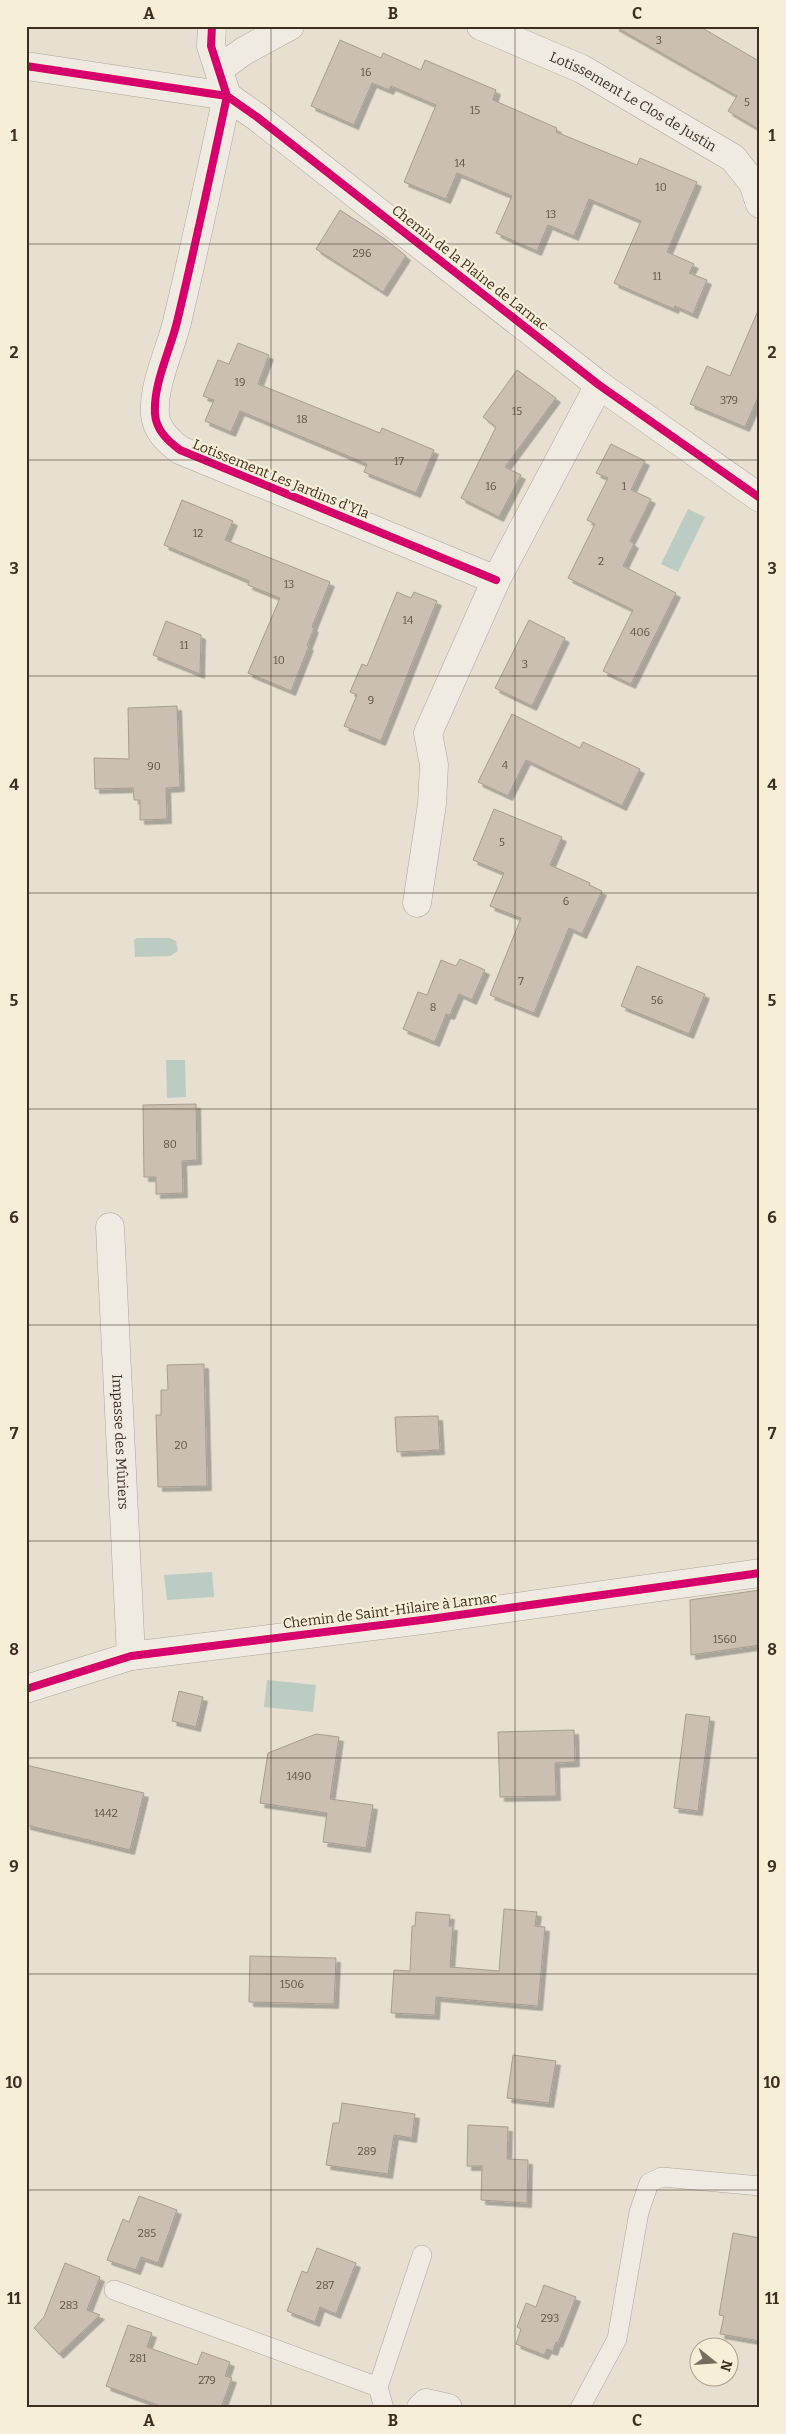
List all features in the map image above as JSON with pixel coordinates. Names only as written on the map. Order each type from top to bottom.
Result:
[{"type":"street","points":[[26,66],[227,96],[211,46],[212,26]]},
{"type":"street","points":[[219,69],[244,51],[290,26]]},
{"type":"street","name":"Lotissement Le Clos de Justin","points":[[481,26],[582,69],[733,158],[753,183],[760,204]]},
{"type":"street","name":"Chemin de la Plaine de Larnac","points":[[227,96],[257,117],[600,385],[760,498]]},
{"type":"street","name":"Lotissement Les Jardins d'Yla","points":[[227,96],[207,198],[170,350],[157,391],[155,415],[163,437],[180,450],[496,580]]},
{"type":"street","points":[[417,903],[432,804],[434,765],[428,733],[496,580],[600,385]]},
{"type":"street","name":"Impasse des Mûriers","points":[[110,1227],[131,1656]]},
{"type":"street","name":"Chemin de Saint-Hilaire à Larnac","points":[[26,1689],[131,1656],[439,1618],[760,1573]]},
{"type":"street","points":[[421,2408],[426,2403],[448,2408]]},
{"type":"lane","points":[[580,2408],[617,2339],[639,2212],[649,2183],[662,2177],[760,2186]]},
{"type":"lane","points":[[384,2408],[378,2387],[422,2255]]},
{"type":"lane","points":[[114,2290],[378,2387]]},
{"type":"shaded area","points":[[688,509],[705,517],[678,572],[661,564]]},
{"type":"shaded area","points":[[137,938],[170,938],[176,941],[178,951],[170,956],[135,957],[134,940]]},
{"type":"shaded area","points":[[166,1060],[185,1060],[186,1097],[167,1098]]},
{"type":"shaded area","points":[[212,1572],[214,1597],[167,1600],[164,1575]]},
{"type":"shaded area","points":[[267,1680],[316,1685],[313,1712],[264,1707]]},
{"type":"building","points":[[614,26],[699,26],[757,60],[760,55],[760,130],[728,111],[737,96]]},
{"type":"building","points":[[340,40],[381,58],[383,53],[421,70],[425,60],[496,90],[493,100],[557,128],[556,132],[637,165],[640,158],[697,182],[667,252],[694,264],[689,273],[707,280],[693,314],[675,306],[674,309],[614,283],[641,221],[589,199],[574,236],[548,225],[537,251],[496,233],[512,196],[457,173],[446,199],[404,182],[436,105],[391,86],[389,90],[372,83],[354,125],[311,106]]},
{"type":"building","points":[[340,210],[385,239],[406,256],[383,292],[316,249]]},
{"type":"building","points":[[760,306],[760,393],[745,427],[690,404],[707,366],[730,376]]},
{"type":"building","points":[[238,343],[269,355],[258,384],[380,433],[382,428],[434,450],[416,493],[364,472],[367,464],[240,411],[231,432],[205,421],[214,400],[203,396],[218,360],[229,364]]},
{"type":"building","points":[[517,370],[556,398],[505,467],[521,475],[499,517],[461,498],[496,427],[483,417]]},
{"type":"building","points":[[611,444],[645,461],[631,490],[651,499],[630,541],[634,544],[623,566],[676,593],[631,684],[603,671],[633,610],[568,578],[595,524],[587,520],[608,478],[596,473]]},
{"type":"building","points":[[182,500],[233,521],[225,540],[330,582],[312,627],[314,628],[307,646],[309,646],[291,691],[248,673],[280,598],[248,585],[249,581],[164,545]]},
{"type":"building","points":[[397,592],[411,598],[414,592],[437,601],[381,741],[344,726],[357,695],[350,692],[362,664],[367,666]]},
{"type":"building","points":[[529,620],[565,638],[532,706],[495,688]]},
{"type":"building","points":[[166,621],[201,635],[200,674],[153,655]]},
{"type":"building","points":[[177,706],[180,787],[166,788],[167,819],[140,820],[140,800],[134,800],[133,788],[95,789],[94,758],[129,759],[128,708]]},
{"type":"building","points":[[512,714],[580,748],[583,742],[640,769],[622,806],[526,760],[508,796],[478,782]]},
{"type":"building","points":[[494,809],[562,837],[550,865],[590,883],[589,885],[602,891],[582,934],[569,928],[534,1013],[490,995],[521,918],[490,906],[504,873],[473,860]]},
{"type":"building","points":[[460,959],[485,970],[472,1000],[459,994],[450,1015],[446,1014],[435,1042],[403,1029],[418,992],[427,995],[441,960],[456,966]]},
{"type":"building","points":[[637,966],[705,994],[689,1034],[621,1006]]},
{"type":"building","points":[[196,1104],[197,1160],[182,1161],[183,1193],[156,1194],[156,1177],[144,1177],[143,1105]]},
{"type":"building","points":[[204,1364],[207,1486],[158,1487],[156,1415],[161,1415],[161,1390],[168,1390],[167,1365]]},
{"type":"building","points":[[438,1416],[440,1450],[397,1452],[395,1417]]},
{"type":"building","points":[[760,1590],[760,1645],[691,1655],[690,1600]]},
{"type":"building","points":[[179,1691],[203,1697],[196,1727],[172,1721]]},
{"type":"building","points":[[686,1714],[710,1717],[698,1811],[674,1808]]},
{"type":"building","points":[[574,1730],[575,1762],[555,1763],[556,1796],[500,1797],[498,1732]]},
{"type":"building","points":[[316,1734],[339,1737],[330,1799],[373,1805],[366,1848],[323,1842],[327,1813],[260,1803],[268,1753]]},
{"type":"building","points":[[26,1765],[144,1793],[130,1850],[26,1825]]},
{"type":"building","points":[[504,1909],[537,1912],[535,1926],[545,1927],[538,2006],[436,1997],[435,2015],[391,2013],[394,1970],[410,1971],[412,1926],[415,1926],[416,1912],[450,1915],[449,1926],[453,1926],[450,1967],[499,1971]]},
{"type":"building","points":[[250,1956],[336,1958],[334,2004],[249,2002]]},
{"type":"building","points":[[513,2055],[556,2061],[549,2103],[507,2098]]},
{"type":"building","points":[[342,2103],[415,2114],[412,2138],[394,2135],[388,2174],[326,2165],[333,2123],[339,2123]]},
{"type":"building","points":[[468,2125],[508,2127],[507,2159],[528,2160],[527,2203],[481,2200],[482,2166],[467,2166]]},
{"type":"building","points":[[139,2196],[177,2210],[158,2263],[141,2257],[136,2270],[107,2260],[123,2219],[129,2222]]},
{"type":"building","points":[[733,2233],[760,2238],[760,2341],[720,2334],[724,2316],[719,2315]]},
{"type":"building","points":[[317,2248],[356,2263],[336,2314],[320,2307],[315,2322],[287,2311],[302,2271],[307,2273]]},
{"type":"building","points":[[65,2263],[100,2277],[87,2310],[100,2315],[59,2354],[34,2328],[44,2317]]},
{"type":"building","points":[[544,2285],[576,2297],[558,2343],[556,2342],[553,2351],[547,2349],[544,2355],[516,2344],[521,2329],[517,2327],[526,2303],[536,2307]]},
{"type":"building","points":[[128,2325],[152,2333],[147,2347],[197,2365],[202,2352],[230,2362],[225,2376],[232,2378],[221,2408],[166,2408],[106,2386]]},
{"type":"cycle path","points":[[212,26],[211,46],[227,96],[257,117],[599,385],[760,498]]},
{"type":"cycle path","points":[[26,66],[227,96],[197,238],[177,322],[157,391],[155,403],[156,420],[160,430],[167,439],[180,450],[496,580]]},
{"type":"cycle path","points":[[26,1689],[131,1656],[430,1619],[760,1573]]}]
